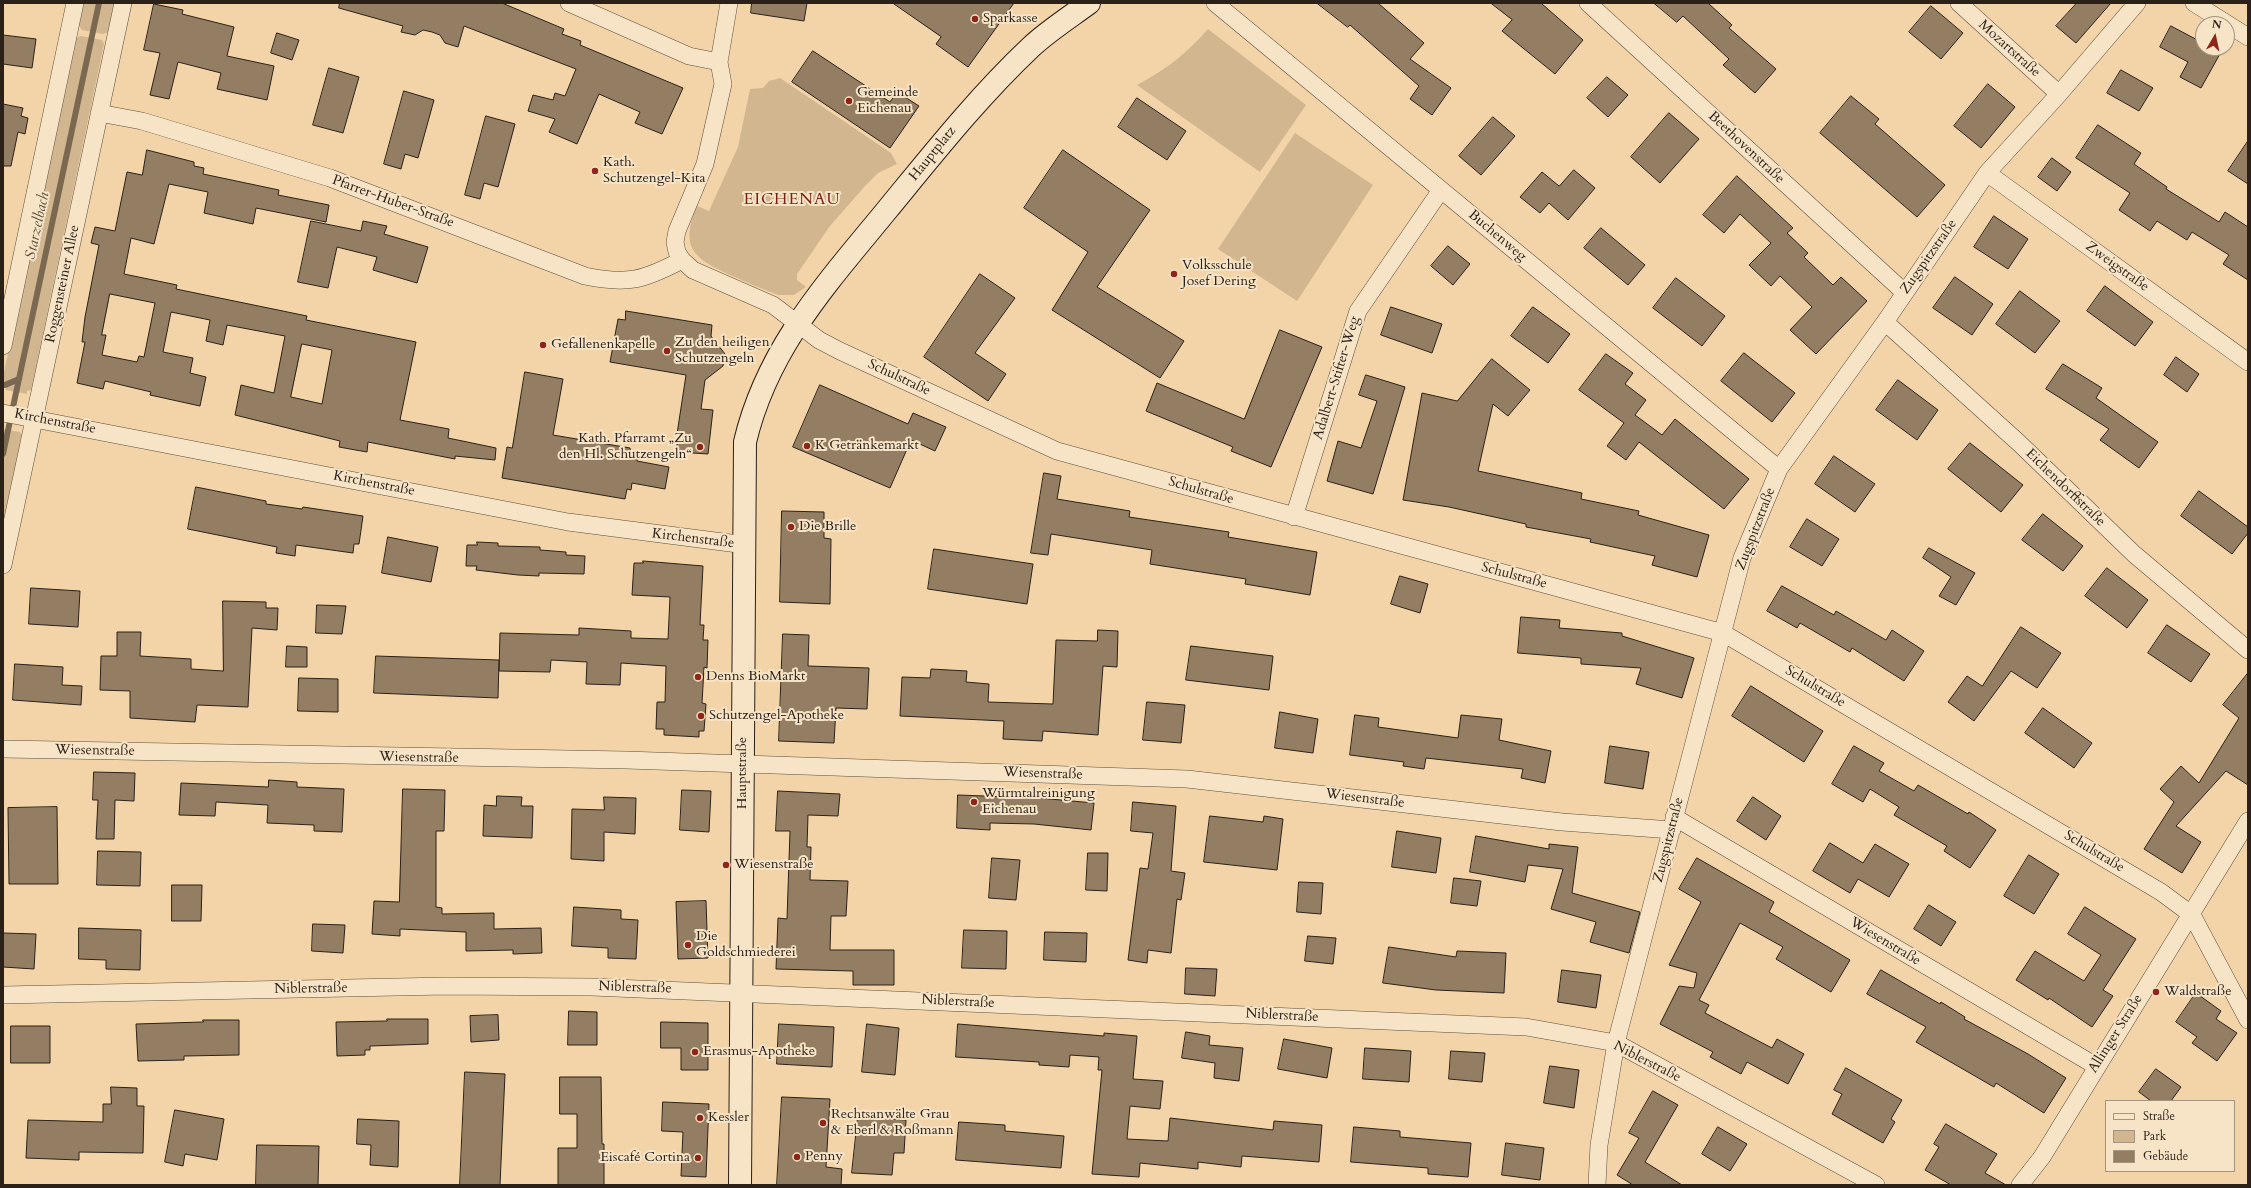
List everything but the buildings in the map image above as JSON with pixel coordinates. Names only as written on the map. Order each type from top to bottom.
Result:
[{"type":"main road","name":"Hauptplatz","points":[[796,324],[819,293],[962,118],[1032,46],[1089,3]]},
{"type":"main road","name":"Hauptstraße","points":[[740,1185],[742,766],[747,436],[754,412],[770,371],[796,324]]},
{"type":"street","points":[[3,346],[75,3]]},
{"type":"street","name":"Roggensteiner Allee","points":[[3,565],[29,417],[123,3]]},
{"type":"street","points":[[569,3],[690,56],[719,62]]},
{"type":"street","points":[[682,260],[675,242],[677,231],[705,164],[723,84],[719,62],[730,3]]},
{"type":"street","name":"Buchenweg","points":[[1215,3],[1779,469]]},
{"type":"street","name":"Beethovenstraße","points":[[1588,3],[1904,292]]},
{"type":"street","name":"Mozartstraße","points":[[1959,3],[2059,94]]},
{"type":"street","name":"Zugspitzstraße","points":[[1597,1185],[1599,1145],[1616,1043],[1742,558],[1779,469],[1885,322],[1904,292],[1987,173],[2059,94],[2137,3]]},
{"type":"street","points":[[2194,3],[2248,37]]},
{"type":"street","name":"Pfarrer-Huber-Straße","points":[[99,113],[142,121],[330,178],[585,276],[621,282],[640,279],[658,273],[682,260]]},
{"type":"street","name":"Zweigstraße","points":[[1987,173],[2248,362]]},
{"type":"street","name":"Adalbert-Stifter-Weg","points":[[1294,517],[1358,310],[1441,190]]},
{"type":"street","name":"Schulstraße","points":[[682,260],[694,270],[773,305],[819,340],[840,351],[1057,451],[1723,633],[2161,892],[2192,915]]},
{"type":"street","name":"Eichendorffstraße","points":[[1885,322],[2019,443],[2134,554],[2248,650]]},
{"type":"street","name":"Kirchenstraße","points":[[3,413],[568,522],[746,545]]},
{"type":"street","name":"Wiesenstraße","points":[[3,749],[626,760],[742,766],[1187,779],[1562,822],[1673,824],[2096,1066]]},
{"type":"street","name":"Allinger Straße","points":[[2020,1185],[2042,1157],[2096,1066],[2192,915],[2248,821]]},
{"type":"street","points":[[2192,915],[2248,1020]]},
{"type":"street","name":"Niblerstraße","points":[[3,995],[446,986],[592,987],[742,992],[1526,1027],[1616,1043],[1876,1185]]},
{"type":"green space","points":[[82,3],[114,3],[108,32],[103,34],[82,30],[78,24]]},
{"type":"green space","points":[[1208,29],[1306,105],[1260,172],[1137,85],[1158,73],[1176,60]]},
{"type":"green space","points":[[81,36],[102,40],[104,44],[31,390],[27,391],[27,394],[6,390],[3,377],[75,38]]},
{"type":"green space","points":[[780,78],[891,153],[897,164],[878,173],[830,226],[797,274],[797,280],[806,287],[794,295],[778,295],[718,269],[699,257],[693,250],[690,242],[692,220],[697,206],[709,211],[738,147],[750,89],[763,88],[769,81]]},
{"type":"green space","points":[[1295,133],[1373,185],[1297,301],[1218,249]]},
{"type":"green space","points":[[3,429],[20,432],[22,435],[3,528]]},
{"type":"waterway","name":"Starzelbach","points":[[3,454],[99,3]]},
{"type":"waterway","points":[[5,385],[19,379]]},
{"type":"place","name":"Sparkasse","points":[[975,19]]},
{"type":"place","name":"Gemeinde Eichenau","points":[[849,101]]},
{"type":"place","name":"Kath. Schutzengel-Kita","points":[[595,171]]},
{"type":"place","name":"Volksschule Josef Dering","points":[[1174,274]]},
{"type":"place","name":"Gefallenenkapelle","points":[[543,345]]},
{"type":"place","name":"Zu den heiligen Schutzengeln","points":[[667,351]]},
{"type":"place","name":"K Getränkemarkt","points":[[807,446]]},
{"type":"place","name":"Kath. Pfarramt „Zu den Hl. Schutzengeln“","points":[[700,447]]},
{"type":"place","name":"Die Brille","points":[[791,527]]},
{"type":"place","name":"Denns BioMarkt","points":[[698,677]]},
{"type":"place","name":"Schutzengel-Apotheke","points":[[701,716]]},
{"type":"place","name":"Würmtalreinigung Eichenau","points":[[974,802]]},
{"type":"place","name":"Wiesenstraße","points":[[726,865]]},
{"type":"place","name":"Die Goldschmiederei","points":[[688,945]]},
{"type":"place","name":"Waldstraße","points":[[2156,992]]},
{"type":"place","name":"Erasmus-Apotheke","points":[[695,1052]]},
{"type":"place","name":"Kessler","points":[[700,1118]]},
{"type":"place","name":"Rechtsanwälte Grau & Eberl & Roßmann","points":[[823,1123]]},
{"type":"place","name":"Penny","points":[[797,1157]]},
{"type":"place","name":"Eiscafé Cortina","points":[[698,1158]]},
{"type":"district","name":"EICHENAU","points":[[792,200]]}]
